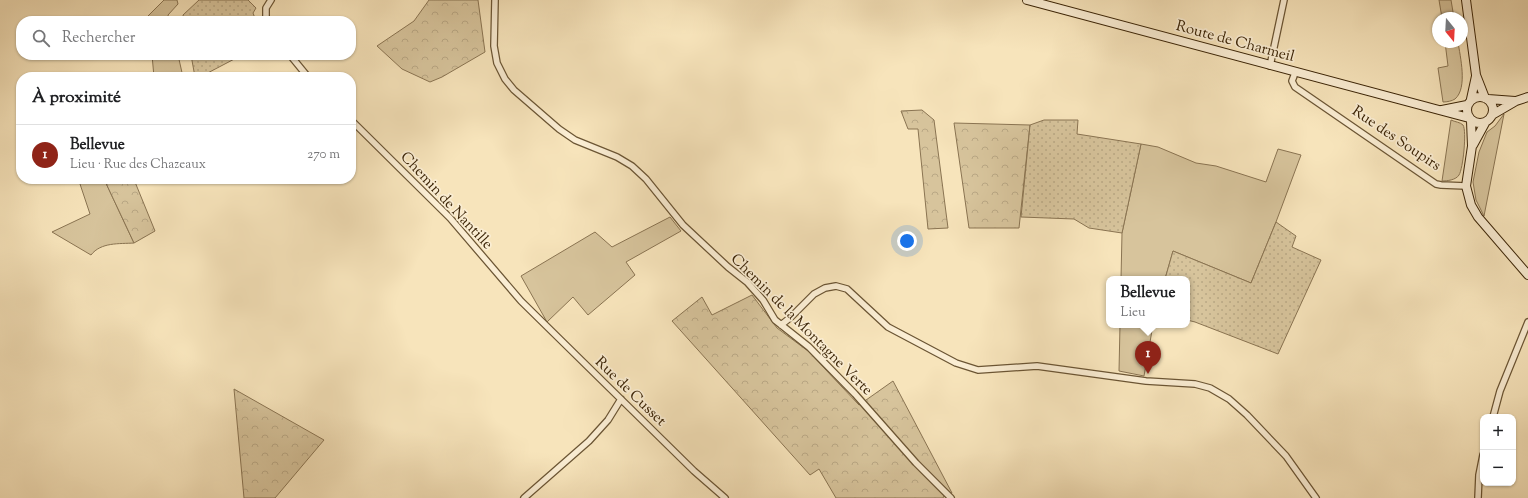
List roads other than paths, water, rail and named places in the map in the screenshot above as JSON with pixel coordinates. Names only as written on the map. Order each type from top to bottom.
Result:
[{"type":"main road","name":"Route de Charmeil","points":[[1027,0],[1470,120]]},
{"type":"main road","points":[[1466,0],[1476,75],[1486,99],[1492,105],[1492,115]]},
{"type":"main road","points":[[1476,75],[1466,112],[1470,120],[1472,146],[1466,186],[1471,205],[1478,217],[1528,275]]},
{"type":"main road","points":[[1469,102],[1478,97],[1516,101]]},
{"type":"main road","points":[[1472,146],[1485,123],[1492,115],[1516,101],[1528,98]]},
{"type":"main road","name":"Route de Charmeil","points":[[1435,110],[1456,108],[1469,102]]},
{"type":"main road","points":[[1470,120],[1478,124],[1485,123]]},
{"type":"street","points":[[266,16],[266,8],[271,0]]},
{"type":"street","name":"Chemin de la Montagne Verte","points":[[494,0],[494,46],[498,63],[506,79],[514,90],[559,129],[575,140],[617,157],[632,166],[646,179],[683,225],[728,267],[747,282],[763,300],[775,320],[809,347],[855,394],[916,463],[951,498]]},
{"type":"street","points":[[1270,66],[1284,0]]},
{"type":"street","points":[[294,60],[304,72]]},
{"type":"street","name":"Rue des Soupirs","points":[[1295,73],[1292,80],[1295,88],[1436,184],[1466,186]]},
{"type":"street","name":"Chemin de Nantille","points":[[356,125],[450,218],[521,301]]},
{"type":"street","points":[[781,325],[814,294],[825,288],[836,286],[847,289],[888,327],[956,363],[978,370],[1037,366],[1146,381],[1195,384],[1210,388],[1229,399],[1247,415],[1286,456],[1316,498]]},
{"type":"street","name":"Rue de Cusset","points":[[521,301],[694,471],[725,498]]},
{"type":"street","points":[[1493,414],[1500,391],[1528,322]]},
{"type":"street","points":[[524,498],[589,441],[608,420],[621,399]]},
{"type":"street","points":[[1478,498],[1480,470]]},
{"type":"place","name":"Bellevue","points":[[1148,374]]}]
